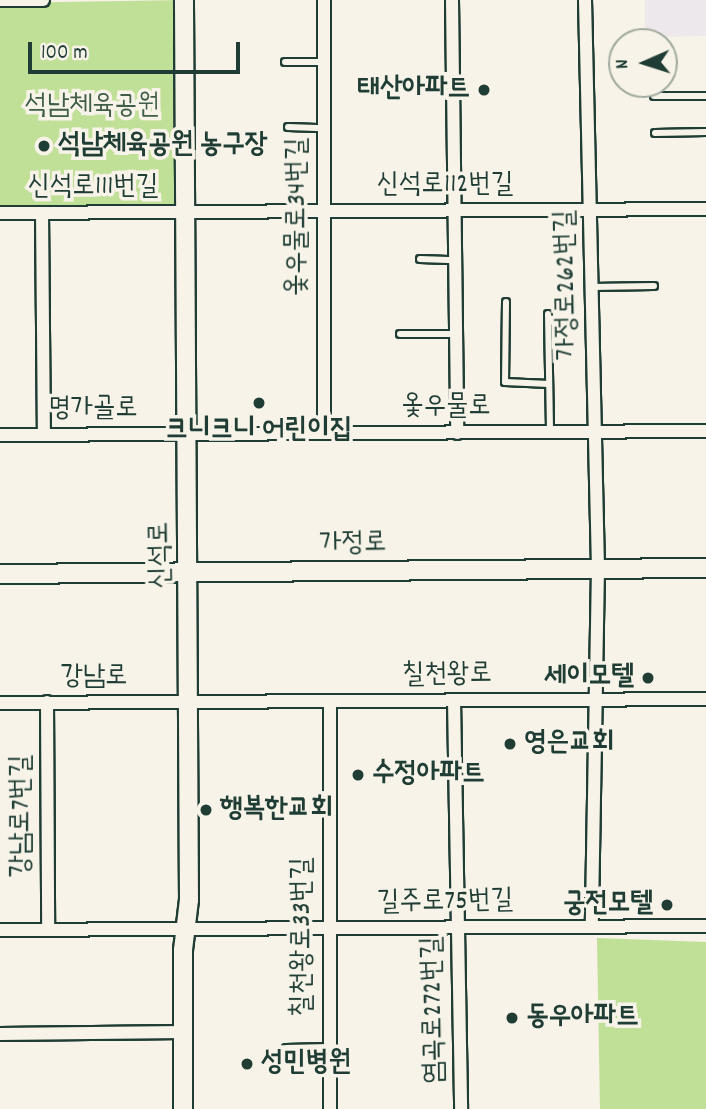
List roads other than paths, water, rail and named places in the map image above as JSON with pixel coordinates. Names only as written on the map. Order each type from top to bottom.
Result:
[{"type":"street","points":[[0,0],[43,0]]},
{"type":"street","name":"신석로","points":[[183,1109],[189,574],[184,0]]},
{"type":"street","name":"옻우물로34번길","points":[[324,0],[324,433]]},
{"type":"street","points":[[452,0],[457,211],[457,433]]},
{"type":"street","name":"가정로262번길","points":[[586,0],[598,568],[592,926]]},
{"type":"street","name":"신석로112번길","points":[[185,212],[706,209]]},
{"type":"street","name":"신석로111번길","points":[[0,213],[185,212]]},
{"type":"street","points":[[42,213],[44,435]]},
{"type":"street","name":"옻우물로","points":[[187,434],[706,431]]},
{"type":"street","name":"명가골로","points":[[0,435],[187,434]]},
{"type":"street","name":"가정로","points":[[0,574],[706,568]]},
{"type":"street","name":"칠천왕로","points":[[188,702],[706,699]]},
{"type":"street","name":"칠천왕로33번길","points":[[330,701],[327,929],[330,1109]]},
{"type":"street","name":"염곡로272번길","points":[[454,701],[461,1109]]},
{"type":"street","name":"강남로7번길","points":[[47,702],[48,930]]},
{"type":"street","name":"강남로","points":[[0,703],[188,702]]},
{"type":"street","name":"길주로75번길","points":[[0,930],[706,926]]},
{"type":"street","points":[[0,1034],[183,1032]]},
{"type":"lane","points":[[285,62],[324,62]]},
{"type":"lane","points":[[678,96],[706,96]]},
{"type":"lane","points":[[288,127],[324,128]]},
{"type":"lane","points":[[655,134],[706,132]]},
{"type":"lane","points":[[420,259],[457,260]]},
{"type":"lane","points":[[592,287],[654,286]]},
{"type":"lane","points":[[506,302],[505,382],[549,384]]},
{"type":"lane","points":[[548,314],[550,432]]},
{"type":"lane","points":[[400,334],[457,334]]},
{"type":"lane","name":"칠천왕로33번길","points":[[286,1048],[329,1047]]},
{"type":"place","name":"태산아파트","points":[[484,90]]},
{"type":"place","name":"석남체육공원 농구장","points":[[44,146]]},
{"type":"place","name":"크니크니 어린이집","points":[[259,403]]},
{"type":"place","name":"세이모텔","points":[[648,678]]},
{"type":"place","name":"영은교회","points":[[510,744]]},
{"type":"place","name":"수정아파트","points":[[358,775]]},
{"type":"place","name":"행복한교회","points":[[206,810]]},
{"type":"place","name":"궁전모텔","points":[[667,905]]},
{"type":"place","name":"동우아파트","points":[[512,1018]]},
{"type":"place","name":"성민병원","points":[[247,1064]]},
{"type":"park label","name":"석남체육공원","points":[[92,107]]}]
